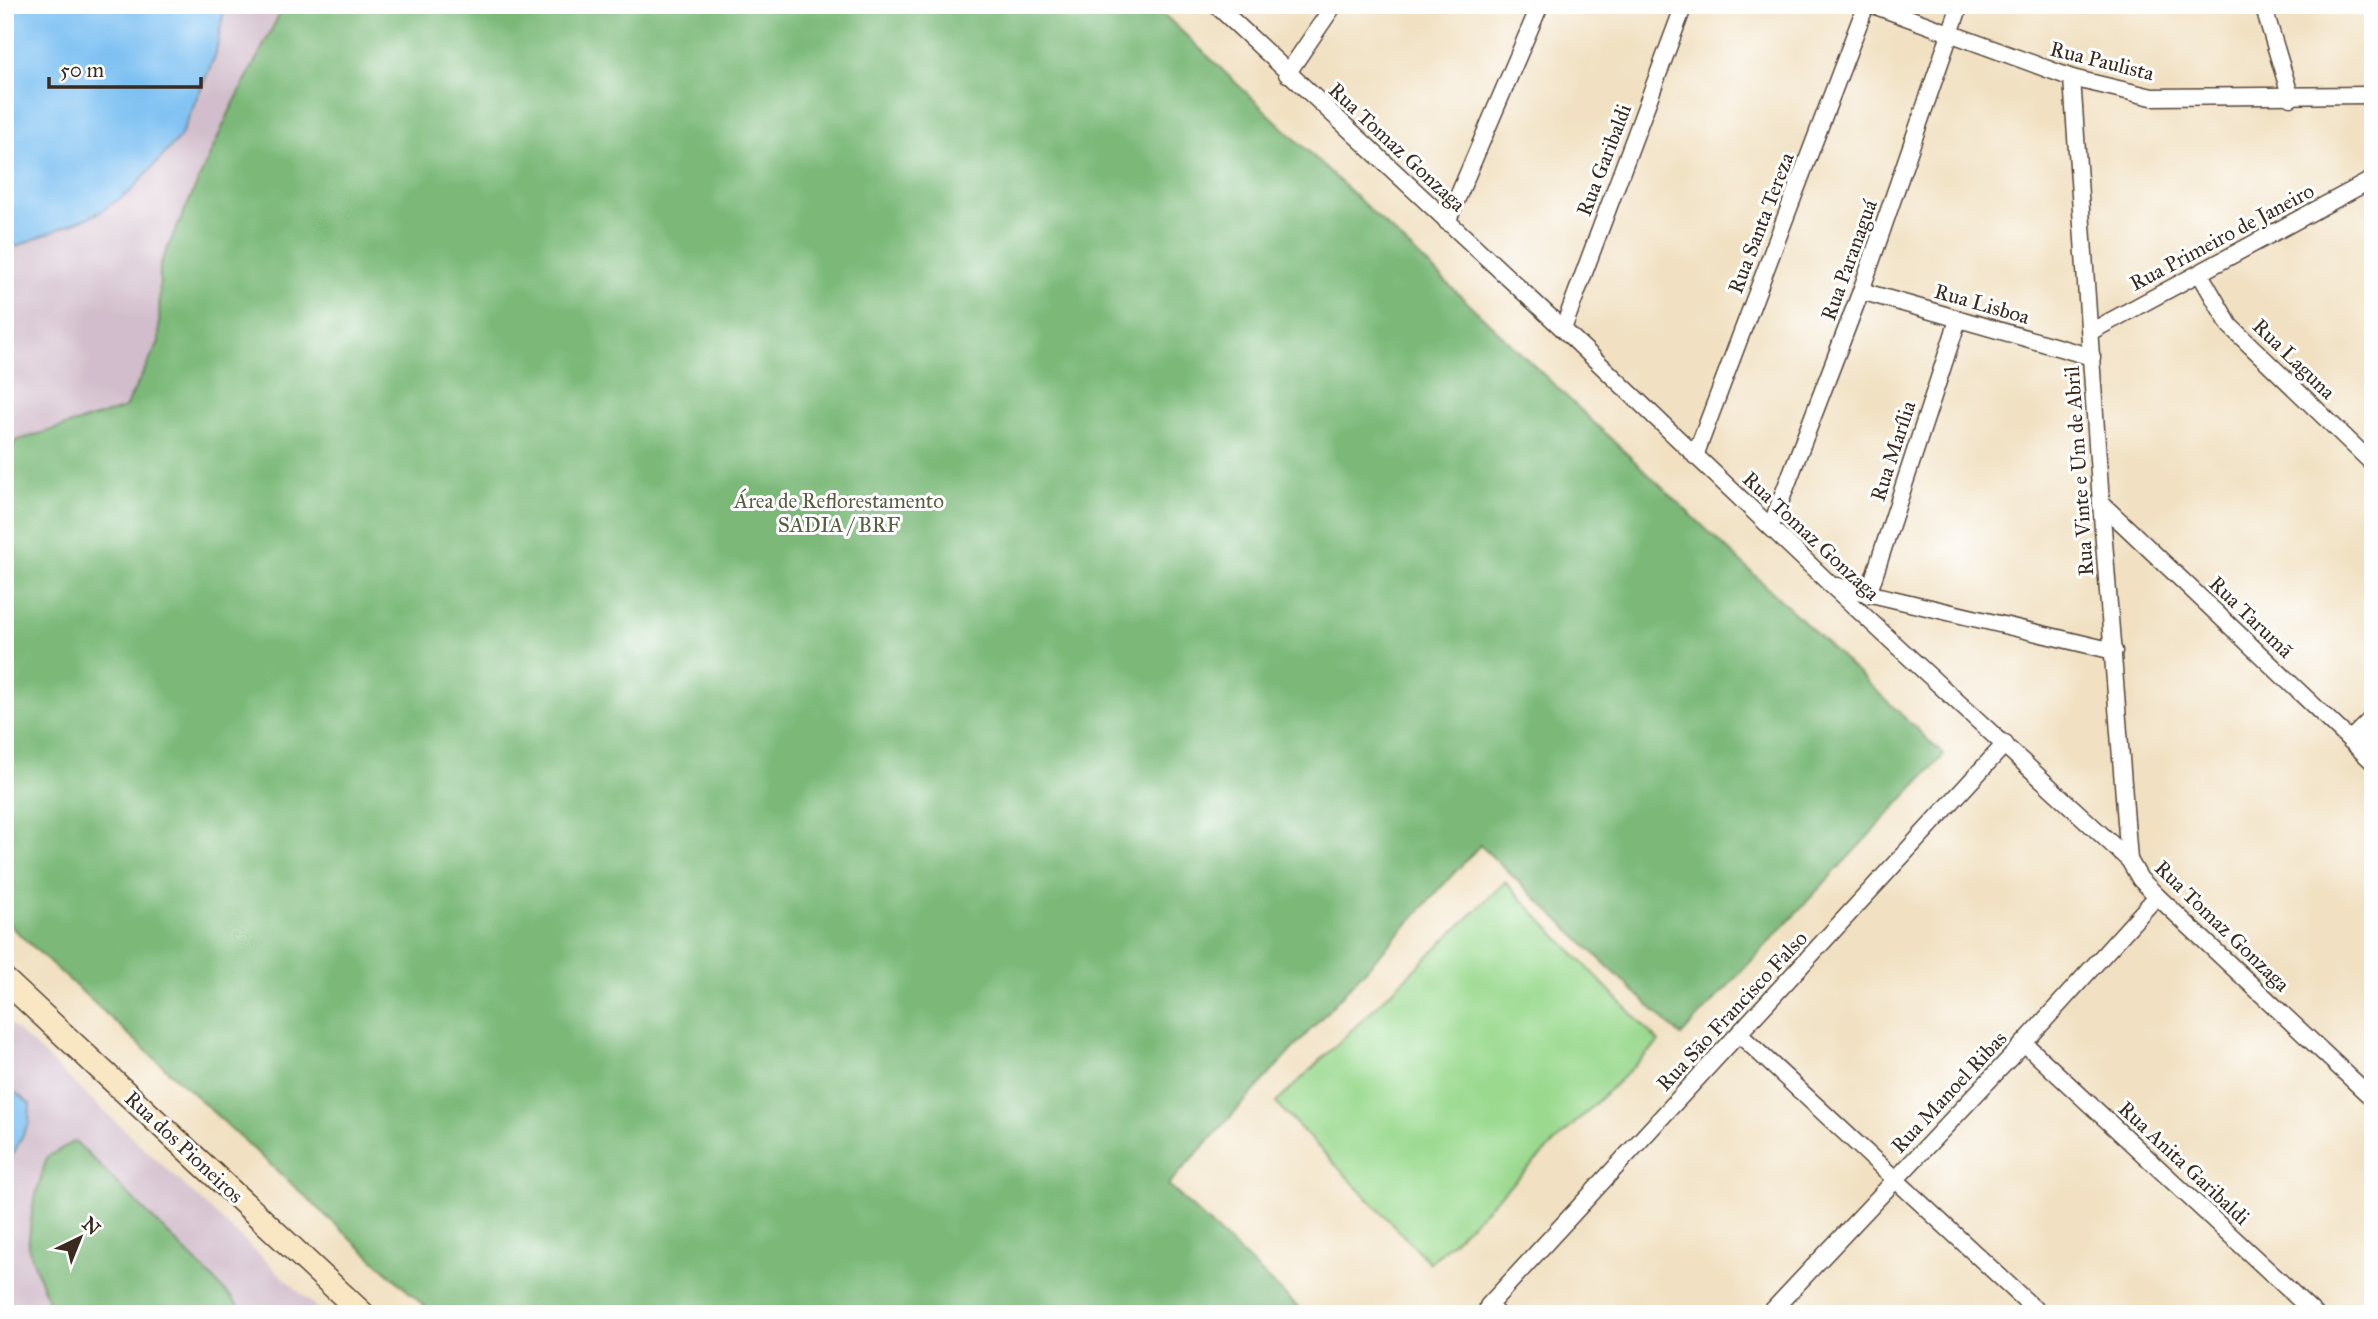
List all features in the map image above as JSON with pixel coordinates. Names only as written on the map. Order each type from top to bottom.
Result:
[{"type":"main road","name":"Rua dos Pioneiros","points":[[5,980],[363,1314]]},
{"type":"street","name":"Rua Tomaz Gonzaga","points":[[1216,5],[1563,329],[1831,585],[2129,860],[2140,879],[2157,896],[2373,1100]]},
{"type":"street","points":[[1287,74],[1334,5]]},
{"type":"street","points":[[1447,222],[1540,5]]},
{"type":"street","name":"Rua Garibaldi","points":[[1563,329],[1684,5]]},
{"type":"street","name":"Rua Santa Tereza","points":[[1695,456],[1866,5]]},
{"type":"street","name":"Rua Paulista","points":[[1873,5],[2072,78],[2152,97],[2291,98],[2373,95]]},
{"type":"street","name":"Rua Paranaguá","points":[[1771,526],[1861,291],[1960,5]]},
{"type":"street","points":[[2263,5],[2291,98]]},
{"type":"street","name":"Rua Vinte e Um de Abril","points":[[2072,78],[2129,860]]},
{"type":"street","name":"Rua Primeiro de Janeiro","points":[[2090,332],[2373,179]]},
{"type":"street","name":"Rua Laguna","points":[[2200,274],[2230,327],[2373,464]]},
{"type":"street","name":"Rua Lisboa","points":[[1861,291],[2092,357]]},
{"type":"street","name":"Rua Marília","points":[[1868,595],[1958,320]]},
{"type":"street","name":"Rua Tarumã","points":[[2101,503],[2373,762]]},
{"type":"street","points":[[1831,585],[2114,651]]},
{"type":"street","points":[[2350,740],[2373,717]]},
{"type":"street","name":"Rua São Francisco Falso","points":[[1493,1310],[2005,744]]},
{"type":"street","name":"Rua Manoel Ribas","points":[[1769,1314],[2024,1043],[2157,896]]},
{"type":"street","points":[[1740,1034],[2040,1314]]},
{"type":"street","name":"Rua Anita Garibaldi","points":[[2024,1043],[2315,1314]]},
{"type":"shaded area","points":[[5,5],[281,5],[277,19],[194,186],[160,265],[159,342],[125,408],[15,441],[5,465]]},
{"type":"shaded area","points":[[5,1019],[323,1314],[5,1314]]},
{"type":"green space","name":"Área de Reflorestamento SADIA / BRF","points":[[281,5],[1154,5],[1944,755],[1681,1036],[1480,845],[1168,1185],[1305,1314],[433,1314],[5,921],[5,465],[15,441],[125,408],[159,342],[160,265],[229,113],[277,19]]},
{"type":"green space","points":[[1505,882],[1659,1042],[1430,1263],[1276,1103]]},
{"type":"green space","points":[[75,1141],[245,1314],[47,1314],[47,1299],[28,1247],[33,1205],[47,1157]]},
{"type":"water","points":[[5,5],[225,5],[215,56],[180,137],[130,192],[98,213],[5,251]]},
{"type":"water","points":[[5,1085],[30,1104],[29,1123],[5,1170]]}]
